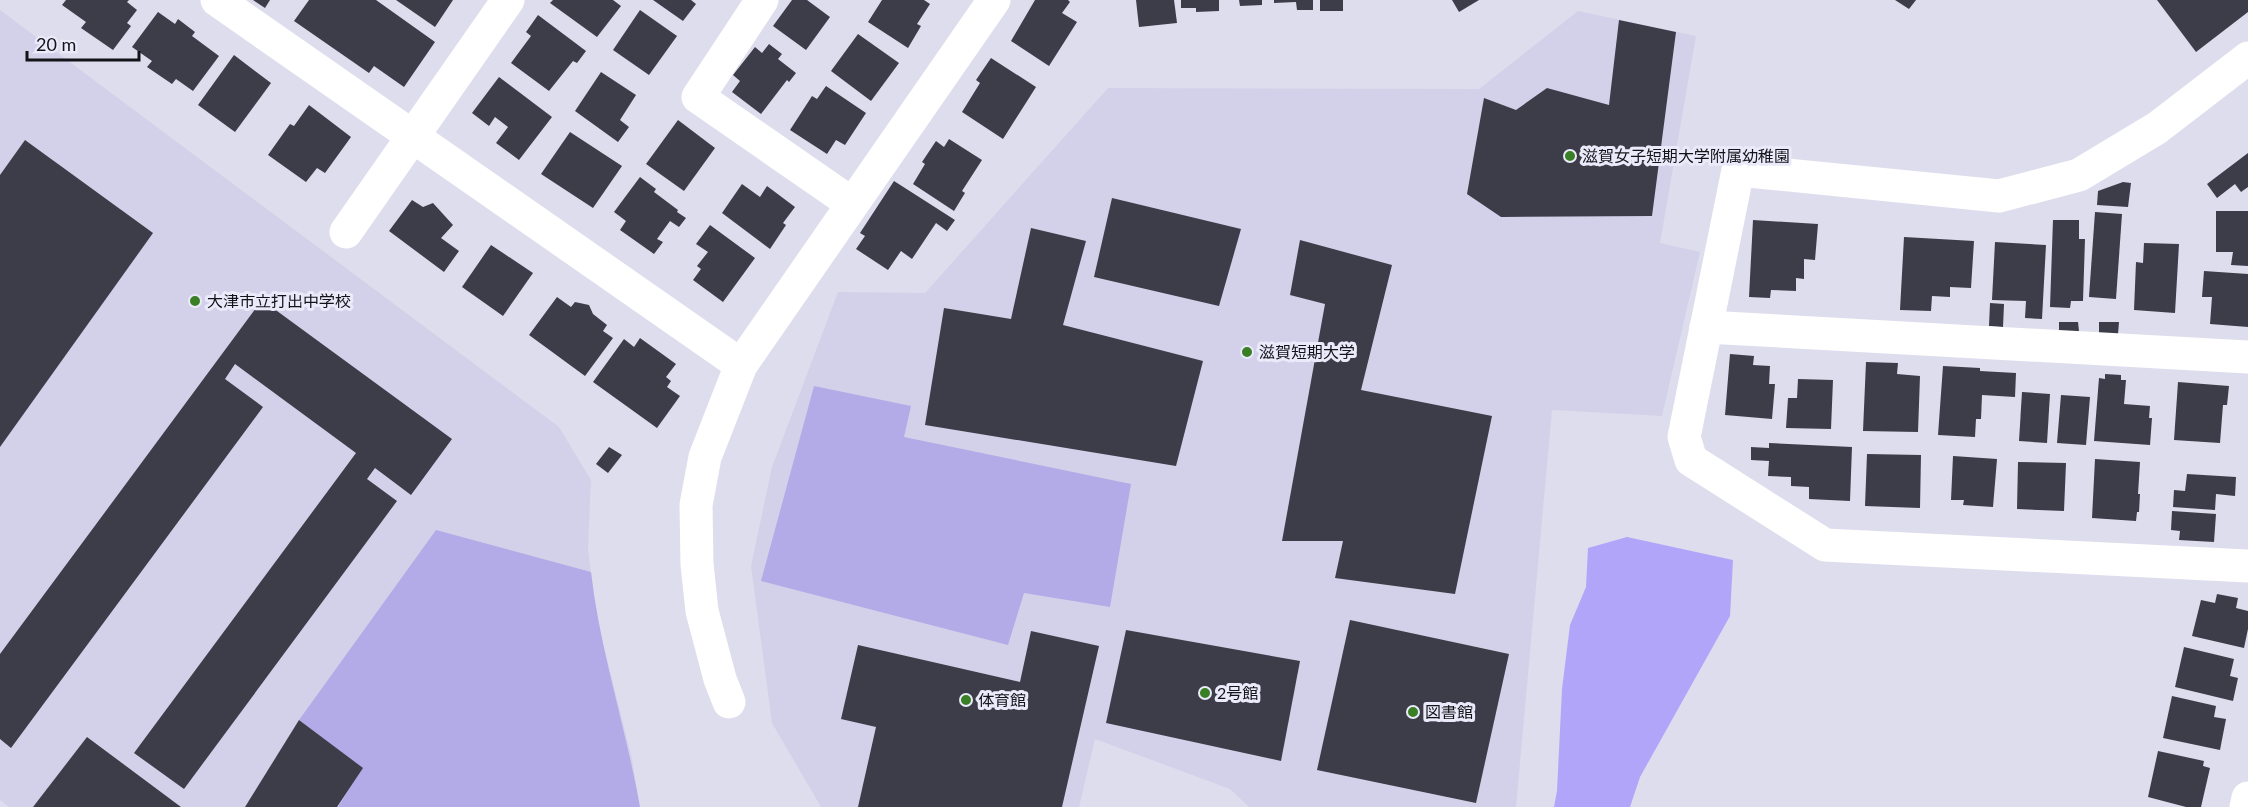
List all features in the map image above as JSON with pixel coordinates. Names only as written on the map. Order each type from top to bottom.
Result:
[{"type":"street","points":[[217,0],[741,365]]},
{"type":"street","points":[[346,232],[508,0]]},
{"type":"street","points":[[762,0],[698,97],[851,203]]},
{"type":"street","points":[[729,702],[720,679],[702,611],[697,564],[696,505],[705,457],[741,365],[851,203],[994,0]]},
{"type":"street","points":[[2248,58],[2157,128],[2079,175],[1999,196],[1738,170],[1684,437],[1691,460],[1825,545],[2248,566]]},
{"type":"street","points":[[1706,327],[2248,357]]},
{"type":"street","points":[[2246,807],[2248,798]]},
{"type":"shaded area","name":"大津市立打出中学校","points":[[0,10],[559,427],[591,480],[588,549],[596,615],[632,759],[640,807],[9,807],[0,800]]},
{"type":"shaded area","name":"滋賀短期大学","points":[[1578,11],[1696,36],[1660,243],[1700,252],[1662,416],[1552,410],[1516,807],[1249,807],[1230,789],[1095,739],[1079,807],[821,807],[772,723],[751,566],[772,467],[838,292],[925,293],[1108,88],[1479,89]]},
{"type":"shaded area","points":[[814,386],[911,406],[904,437],[1131,484],[1110,607],[1024,593],[1008,645],[761,581]]},
{"type":"shaded area","points":[[436,530],[591,572],[600,631],[640,807],[338,807],[362,768],[299,720]]},
{"type":"shaded area","points":[[1627,537],[1733,560],[1730,616],[1640,777],[1630,807],[1554,807],[1557,791],[1562,689],[1570,625],[1586,587],[1588,548]]},
{"type":"building","points":[[66,0],[129,0],[127,2],[137,10],[127,23],[131,26],[113,50],[81,28],[86,22],[62,5]]},
{"type":"building","points":[[253,0],[270,0],[265,8]]},
{"type":"building","points":[[309,0],[376,0],[435,42],[404,87],[374,66],[369,73],[294,21]]},
{"type":"building","points":[[396,0],[453,0],[435,27]]},
{"type":"building","points":[[553,0],[613,0],[621,6],[597,37],[550,3]]},
{"type":"building","points":[[653,0],[691,0],[696,4],[683,21]]},
{"type":"building","points":[[792,0],[807,0],[830,17],[806,50],[773,26]]},
{"type":"building","points":[[882,0],[924,0],[930,4],[917,24],[921,26],[908,48],[868,22]]},
{"type":"building","points":[[1035,0],[1068,0],[1070,2],[1062,13],[1077,22],[1049,66],[1011,41]]},
{"type":"building","points":[[1136,0],[1174,0],[1177,23],[1139,27]]},
{"type":"building","points":[[1181,0],[1219,0],[1219,11],[1196,12],[1196,8],[1181,8]]},
{"type":"building","points":[[1239,0],[1262,0],[1262,5],[1240,6]]},
{"type":"building","points":[[1274,0],[1313,0],[1313,10],[1297,10],[1296,2],[1274,3]]},
{"type":"building","points":[[1320,0],[1343,0],[1343,11],[1320,11]]},
{"type":"building","points":[[1452,0],[1479,0],[1459,12]]},
{"type":"building","points":[[1895,0],[1916,0],[1909,9]]},
{"type":"building","points":[[2157,0],[2248,0],[2248,12],[2196,52]]},
{"type":"building","points":[[640,10],[677,36],[649,75],[613,50]]},
{"type":"building","points":[[158,12],[175,24],[178,19],[195,32],[192,36],[219,56],[193,91],[176,79],[172,84],[147,67],[152,61],[132,47]]},
{"type":"building","points":[[538,15],[586,51],[577,63],[573,61],[549,91],[511,63],[531,36],[526,32]]},
{"type":"building","points":[[1619,20],[1676,32],[1652,216],[1501,217],[1467,194],[1484,98],[1516,110],[1547,88],[1609,105]]},
{"type":"building","points":[[858,34],[899,63],[871,101],[831,71]]},
{"type":"building","points":[[769,44],[782,54],[778,59],[796,73],[789,82],[787,80],[761,114],[732,92],[740,81],[733,75],[755,47],[762,53]]},
{"type":"building","points":[[234,55],[271,83],[235,132],[198,105]]},
{"type":"building","points":[[991,58],[1036,87],[1003,139],[962,112],[980,83],[976,80]]},
{"type":"building","points":[[601,72],[636,95],[620,120],[629,127],[618,142],[575,111]]},
{"type":"building","points":[[499,77],[552,117],[519,160],[496,143],[508,127],[495,117],[489,126],[472,113]]},
{"type":"building","points":[[826,86],[866,113],[845,145],[836,140],[827,154],[790,130],[812,96],[817,99]]},
{"type":"building","points":[[309,105],[351,137],[325,173],[317,168],[306,182],[268,155],[290,124],[294,126]]},
{"type":"building","points":[[678,120],[715,148],[684,191],[646,164]]},
{"type":"building","points":[[570,132],[622,166],[593,208],[541,174]]},
{"type":"building","points":[[949,139],[982,160],[962,191],[965,193],[954,211],[913,184],[925,164],[922,162],[936,141],[944,147]]},
{"type":"building","points":[[25,140],[153,233],[0,447],[0,175]]},
{"type":"building","points":[[2248,153],[2248,187],[2241,192],[2235,184],[2217,198],[2207,184]]},
{"type":"building","points":[[640,177],[656,189],[654,192],[686,218],[679,227],[670,221],[657,239],[663,242],[654,254],[620,230],[626,221],[614,212]]},
{"type":"building","points":[[894,181],[955,220],[947,231],[936,223],[912,259],[901,251],[888,270],[856,249],[865,236],[860,233]]},
{"type":"building","points":[[2123,182],[2131,183],[2128,207],[2097,205],[2098,191]]},
{"type":"building","points":[[742,184],[760,197],[767,186],[795,207],[783,223],[786,225],[770,249],[722,213]]},
{"type":"building","points":[[1112,198],[1241,229],[1219,306],[1094,277]]},
{"type":"building","points":[[412,200],[423,207],[433,203],[453,225],[441,238],[459,251],[444,272],[389,231]]},
{"type":"building","points":[[2216,211],[2248,211],[2248,266],[2231,265],[2233,252],[2216,252]]},
{"type":"building","points":[[2095,212],[2122,214],[2116,299],[2089,297]]},
{"type":"building","points":[[1753,220],[1818,224],[1815,260],[1804,259],[1804,279],[1796,278],[1796,291],[1771,290],[1770,298],[1749,297]]},
{"type":"building","points":[[2053,220],[2079,220],[2079,239],[2085,239],[2083,301],[2071,301],[2070,308],[2050,307]]},
{"type":"building","points":[[710,225],[755,258],[723,302],[693,280],[701,269],[697,266],[708,252],[696,244]]},
{"type":"building","points":[[1031,228],[1086,241],[1063,325],[1203,361],[1176,466],[925,425],[944,308],[1011,319]]},
{"type":"building","points":[[1904,237],[1974,241],[1971,288],[1950,287],[1950,297],[1932,296],[1931,311],[1900,310]]},
{"type":"building","points":[[1300,240],[1392,265],[1361,390],[1492,416],[1455,594],[1335,578],[1343,541],[1282,541],[1325,304],[1290,295]]},
{"type":"building","points":[[1995,242],[2046,245],[2042,319],[2025,318],[2026,301],[1992,300]]},
{"type":"building","points":[[2144,243],[2179,244],[2175,313],[2134,310],[2136,262],[2143,263]]},
{"type":"building","points":[[491,245],[533,273],[503,316],[462,287]]},
{"type":"building","points":[[2204,271],[2248,274],[2248,327],[2210,324],[2212,297],[2202,297]]},
{"type":"building","points":[[557,297],[571,307],[575,302],[589,305],[593,314],[607,325],[603,331],[613,338],[585,376],[529,335]]},
{"type":"building","points":[[262,300],[452,439],[411,495],[375,468],[367,479],[397,501],[184,789],[134,753],[356,453],[235,364],[225,379],[263,407],[11,748],[0,739],[0,654]]},
{"type":"building","points":[[1990,303],[2004,304],[2003,327],[1989,326]]},
{"type":"building","points":[[2059,322],[2078,322],[2079,331],[2059,331]]},
{"type":"building","points":[[2099,322],[2119,322],[2118,334],[2099,334]]},
{"type":"building","points":[[640,338],[676,364],[666,377],[671,381],[667,387],[680,396],[657,428],[593,382],[624,339],[634,347]]},
{"type":"building","points":[[1730,354],[1754,356],[1753,365],[1770,366],[1769,384],[1775,384],[1772,419],[1725,415]]},
{"type":"building","points":[[1866,362],[1898,363],[1897,374],[1920,376],[1918,432],[1863,431]]},
{"type":"building","points":[[1943,366],[2016,373],[2015,397],[1982,395],[1981,419],[1976,419],[1975,437],[1938,435]]},
{"type":"building","points":[[2105,374],[2121,375],[2121,380],[2126,380],[2124,404],[2150,406],[2149,418],[2152,418],[2150,445],[2094,441],[2099,378],[2105,379]]},
{"type":"building","points":[[1798,379],[1833,380],[1831,429],[1786,428],[1788,398],[1797,398]]},
{"type":"building","points":[[2178,382],[2229,386],[2227,405],[2223,405],[2220,443],[2174,440]]},
{"type":"building","points":[[2022,392],[2050,394],[2047,443],[2019,441]]},
{"type":"building","points":[[2061,395],[2090,397],[2086,445],[2057,443]]},
{"type":"building","points":[[1769,443],[1852,447],[1850,501],[1809,499],[1809,487],[1791,486],[1791,477],[1768,476],[1769,461],[1751,460],[1751,447],[1769,448]]},
{"type":"building","points":[[609,447],[622,455],[608,473],[596,464]]},
{"type":"building","points":[[1867,454],[1921,455],[1920,508],[1865,506]]},
{"type":"building","points":[[1953,456],[1997,459],[1993,507],[1963,505],[1964,500],[1951,500]]},
{"type":"building","points":[[2095,459],[2140,462],[2139,512],[2137,512],[2136,521],[2092,518]]},
{"type":"building","points":[[2018,462],[2066,463],[2064,511],[2017,509]]},
{"type":"building","points":[[2187,474],[2236,477],[2235,496],[2216,494],[2215,510],[2173,507],[2174,490],[2185,491]]},
{"type":"building","points":[[2172,511],[2216,514],[2214,542],[2179,540],[2180,531],[2171,530]]},
{"type":"building","points":[[2217,594],[2238,598],[2236,608],[2248,611],[2248,629],[2244,648],[2192,636],[2201,600],[2215,603]]},
{"type":"building","name":"図書館","points":[[1350,620],[1509,654],[1476,803],[1317,770]]},
{"type":"building","points":[[1126,630],[1300,661],[1281,761],[1106,723]]},
{"type":"building","name":"体育館","points":[[1031,631],[1099,646],[1062,807],[858,807],[876,727],[841,719],[858,645],[1020,682]]},
{"type":"building","points":[[2184,647],[2234,659],[2230,676],[2238,678],[2233,701],[2175,687]]},
{"type":"building","points":[[2172,696],[2216,706],[2214,717],[2226,719],[2220,750],[2163,738]]},
{"type":"building","points":[[299,720],[363,768],[337,807],[245,807]]},
{"type":"building","points":[[87,737],[181,807],[33,807]]},
{"type":"building","points":[[2158,751],[2204,761],[2203,766],[2210,768],[2201,807],[2186,807],[2148,797]]},
{"type":"place","name":"滋賀女子短期大学附属幼稚園","points":[[1570,156]]},
{"type":"place","name":"大津市立打出中学校","points":[[195,301]]},
{"type":"place","name":"滋賀短期大学","points":[[1247,352]]},
{"type":"place","name":"2号館","points":[[1205,693]]},
{"type":"place","name":"体育館","points":[[966,700]]},
{"type":"place","name":"図書館","points":[[1413,712]]}]
